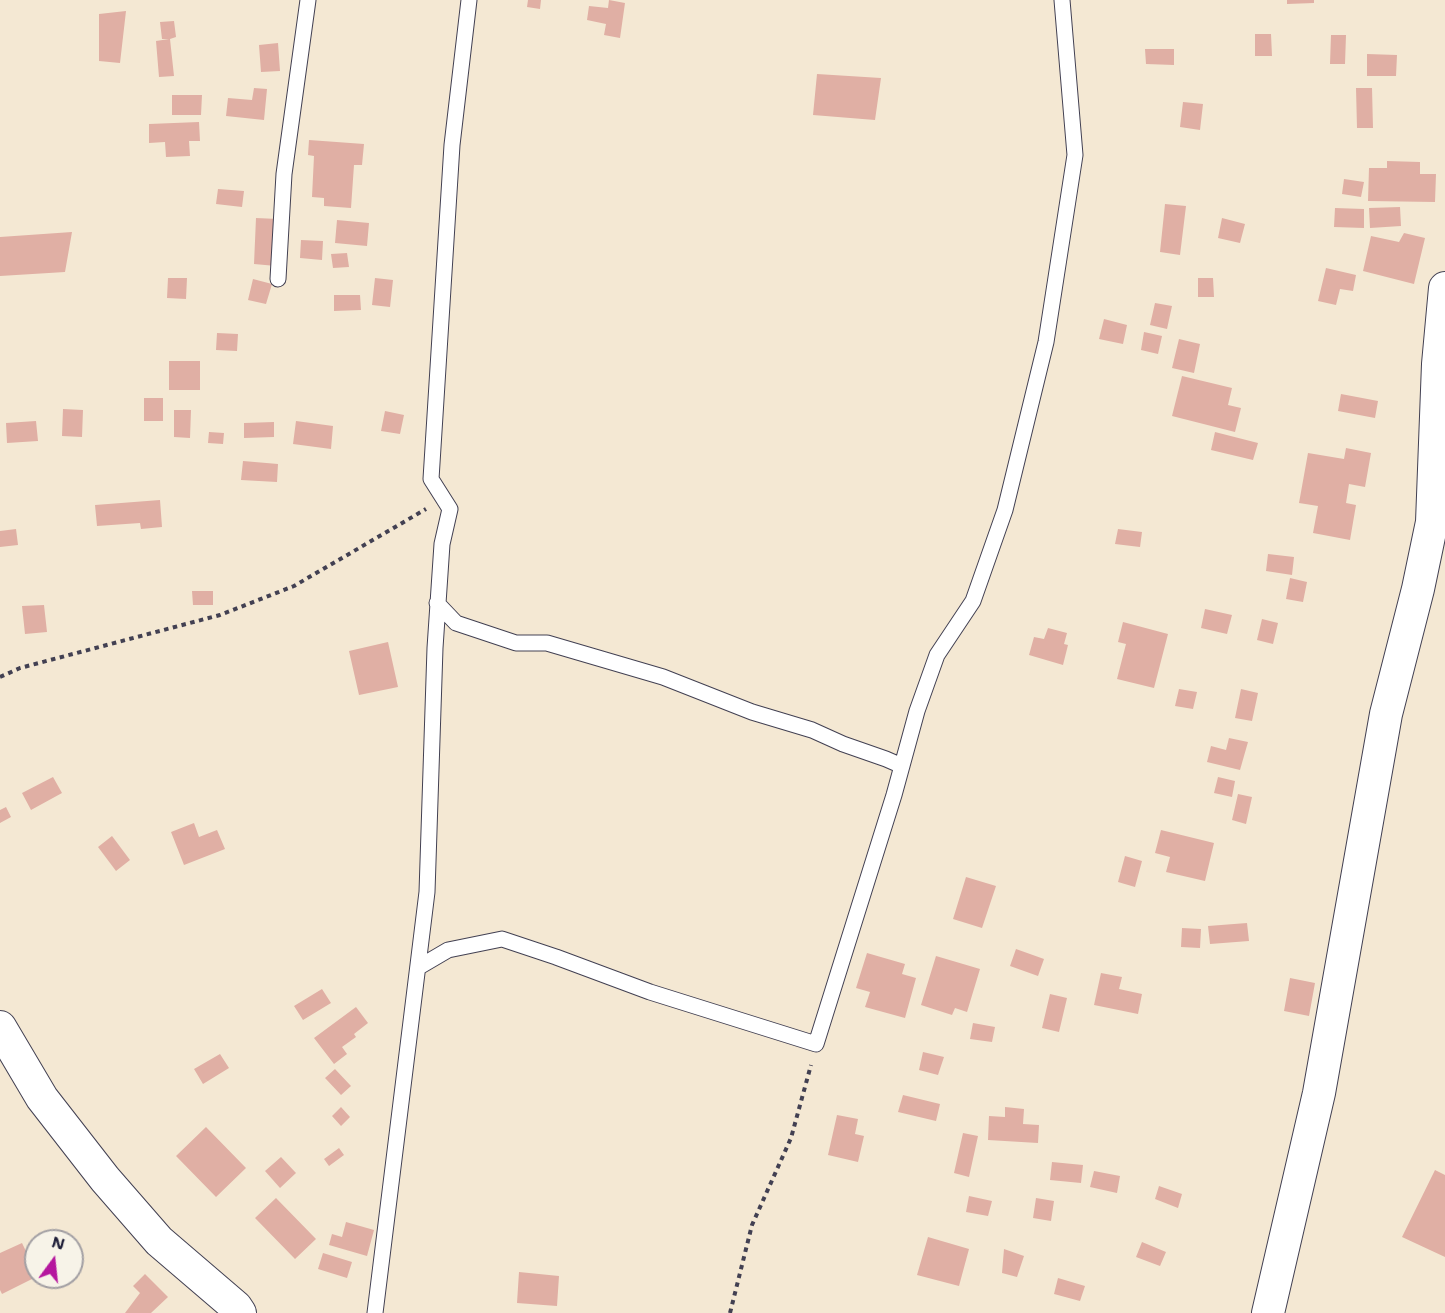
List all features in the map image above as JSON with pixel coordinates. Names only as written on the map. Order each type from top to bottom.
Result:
[{"type":"street","points":[[1268,1313],[1319,1093],[1386,714],[1419,588],[1432,522],[1438,364],[1445,288]]},
{"type":"street","points":[[0,1027],[42,1098],[105,1179],[159,1241],[236,1307],[240,1313]]},
{"type":"lane","points":[[278,279],[284,174],[308,0]]},
{"type":"lane","points":[[375,1313],[427,892],[437,603],[442,544],[450,509],[431,479],[433,422],[452,145],[469,0]]},
{"type":"lane","points":[[419,967],[448,950],[502,939],[650,992],[816,1044],[917,711],[937,655],[973,601],[1001,520],[1046,342],[1075,155],[1062,0]]},
{"type":"lane","points":[[437,603],[456,623],[516,643],[547,643],[663,677],[752,712],[812,730],[902,766]]},
{"type":"path","points":[[0,677],[20,668],[220,615],[294,586],[443,499]]},
{"type":"path","points":[[730,1313],[752,1225],[791,1138],[816,1044]]},
{"type":"building","points":[[528,0],[541,0],[540,9],[527,7]]},
{"type":"building","points":[[609,0],[625,3],[620,38],[604,35],[606,24],[587,20],[589,6],[608,8]]},
{"type":"building","points":[[1287,0],[1314,0],[1314,3],[1287,4]]},
{"type":"building","points":[[126,11],[120,63],[99,61],[99,14]]},
{"type":"building","points":[[174,21],[176,37],[170,39],[174,76],[159,77],[156,41],[169,39],[162,39],[160,22]]},
{"type":"building","points":[[1255,34],[1271,34],[1272,56],[1255,56]]},
{"type":"building","points":[[1331,35],[1346,35],[1345,64],[1330,64]]},
{"type":"building","points":[[278,43],[280,71],[261,72],[259,45]]},
{"type":"building","points":[[1145,49],[1174,49],[1174,65],[1146,64]]},
{"type":"building","points":[[1367,54],[1397,55],[1396,76],[1367,76]]},
{"type":"building","points":[[817,74],[881,78],[875,120],[813,115]]},
{"type":"building","points":[[254,88],[267,89],[264,120],[226,116],[228,98],[252,100]]},
{"type":"building","points":[[1356,88],[1372,88],[1373,128],[1357,128]]},
{"type":"building","points":[[172,95],[202,95],[201,115],[172,115]]},
{"type":"building","points":[[1183,102],[1203,104],[1200,130],[1180,127]]},
{"type":"building","points":[[199,122],[200,141],[189,141],[190,156],[166,157],[165,142],[149,143],[149,124]]},
{"type":"building","points":[[309,140],[364,144],[362,165],[354,165],[351,208],[324,206],[324,198],[312,197],[314,156],[308,155]]},
{"type":"building","points":[[1387,161],[1420,162],[1420,174],[1436,174],[1435,202],[1368,201],[1369,168],[1387,168]]},
{"type":"building","points":[[1344,179],[1364,182],[1361,197],[1342,194]]},
{"type":"building","points":[[218,189],[244,191],[242,207],[216,204]]},
{"type":"building","points":[[1165,204],[1186,206],[1180,255],[1160,252]]},
{"type":"building","points":[[1400,207],[1401,226],[1370,228],[1369,208]]},
{"type":"building","points":[[1335,208],[1364,209],[1364,228],[1334,227]]},
{"type":"building","points":[[256,218],[278,219],[276,266],[254,264]]},
{"type":"building","points":[[1222,218],[1245,224],[1240,243],[1218,238]]},
{"type":"building","points":[[337,220],[369,223],[367,246],[335,243]]},
{"type":"building","points":[[72,232],[65,272],[0,276],[0,237]]},
{"type":"building","points":[[1404,233],[1425,238],[1414,284],[1363,271],[1371,236],[1399,242]]},
{"type":"building","points":[[301,240],[323,241],[322,260],[300,258]]},
{"type":"building","points":[[347,253],[349,267],[333,268],[331,254]]},
{"type":"building","points":[[1326,268],[1356,275],[1353,291],[1340,289],[1336,305],[1318,301]]},
{"type":"building","points":[[168,278],[187,278],[186,299],[167,298]]},
{"type":"building","points":[[375,278],[393,280],[390,307],[372,305]]},
{"type":"building","points":[[1198,278],[1213,278],[1214,297],[1198,297]]},
{"type":"building","points":[[253,279],[272,284],[266,304],[248,300]]},
{"type":"building","points":[[334,295],[360,295],[361,310],[334,311]]},
{"type":"building","points":[[1155,303],[1172,306],[1167,329],[1150,325]]},
{"type":"building","points":[[1104,319],[1127,325],[1123,344],[1099,339]]},
{"type":"building","points":[[1144,332],[1162,336],[1158,354],[1141,350]]},
{"type":"building","points":[[217,333],[238,334],[237,351],[216,350]]},
{"type":"building","points":[[1179,339],[1200,344],[1194,373],[1172,368]]},
{"type":"building","points":[[169,361],[200,361],[200,390],[169,390]]},
{"type":"building","points":[[1182,376],[1232,388],[1228,405],[1241,408],[1235,432],[1172,416]]},
{"type":"building","points":[[1341,394],[1378,401],[1375,418],[1338,411]]},
{"type":"building","points":[[144,398],[163,398],[163,421],[144,421]]},
{"type":"building","points":[[63,409],[83,410],[82,437],[62,436]]},
{"type":"building","points":[[174,410],[191,410],[190,438],[174,437]]},
{"type":"building","points":[[385,411],[404,415],[400,434],[381,431]]},
{"type":"building","points":[[36,421],[38,441],[7,443],[6,423]]},
{"type":"building","points":[[296,421],[333,426],[331,449],[293,444]]},
{"type":"building","points":[[274,422],[274,437],[244,438],[244,423]]},
{"type":"building","points":[[209,432],[224,433],[223,444],[208,443]]},
{"type":"building","points":[[1215,432],[1258,443],[1253,460],[1211,450]]},
{"type":"building","points":[[1346,448],[1371,453],[1365,487],[1349,484],[1346,503],[1356,505],[1350,540],[1313,533],[1318,506],[1299,503],[1308,453],[1344,459]]},
{"type":"building","points":[[243,461],[278,464],[277,482],[241,480]]},
{"type":"building","points":[[160,500],[162,527],[141,529],[140,523],[97,526],[95,505]]},
{"type":"building","points":[[16,529],[18,545],[0,547],[0,531]]},
{"type":"building","points":[[1118,529],[1142,532],[1140,547],[1115,544]]},
{"type":"building","points":[[1268,554],[1294,557],[1292,575],[1266,571]]},
{"type":"building","points":[[1290,578],[1307,582],[1303,602],[1286,599]]},
{"type":"building","points":[[192,591],[213,591],[213,605],[193,605]]},
{"type":"building","points":[[44,605],[47,632],[25,634],[22,606]]},
{"type":"building","points":[[1205,609],[1232,615],[1227,634],[1201,628]]},
{"type":"building","points":[[1262,619],[1278,623],[1273,644],[1257,640]]},
{"type":"building","points":[[1123,622],[1168,634],[1154,688],[1117,679],[1126,644],[1118,642]]},
{"type":"building","points":[[1048,628],[1067,633],[1064,644],[1068,645],[1063,665],[1029,655],[1034,637],[1044,639]]},
{"type":"building","points":[[388,642],[398,687],[359,695],[349,651]]},
{"type":"building","points":[[1179,689],[1197,692],[1193,709],[1175,706]]},
{"type":"building","points":[[1241,689],[1258,693],[1252,721],[1235,718]]},
{"type":"building","points":[[1229,738],[1248,742],[1240,770],[1207,762],[1211,746],[1226,750]]},
{"type":"building","points":[[53,777],[62,793],[31,810],[22,793]]},
{"type":"building","points":[[1218,777],[1235,781],[1232,797],[1214,793]]},
{"type":"building","points":[[1238,794],[1252,797],[1246,824],[1232,820]]},
{"type":"building","points":[[6,807],[11,817],[0,823],[0,810]]},
{"type":"building","points":[[194,823],[199,837],[217,830],[225,849],[184,865],[171,832]]},
{"type":"building","points":[[1161,830],[1214,843],[1205,881],[1166,872],[1170,857],[1155,853]]},
{"type":"building","points":[[112,836],[130,860],[116,871],[98,847]]},
{"type":"building","points":[[1125,856],[1142,861],[1135,887],[1118,882]]},
{"type":"building","points":[[966,877],[996,886],[982,928],[953,919]]},
{"type":"building","points":[[1247,923],[1249,941],[1210,944],[1208,926]]},
{"type":"building","points":[[1182,928],[1201,929],[1200,948],[1181,947]]},
{"type":"building","points":[[1016,949],[1044,959],[1038,976],[1010,966]]},
{"type":"building","points":[[867,953],[905,964],[902,974],[916,978],[905,1018],[865,1007],[870,992],[856,988]]},
{"type":"building","points":[[936,956],[980,969],[967,1012],[955,1008],[952,1015],[921,1005]]},
{"type":"building","points":[[1101,973],[1122,977],[1119,989],[1142,994],[1138,1014],[1094,1005]]},
{"type":"building","points":[[1290,978],[1315,983],[1309,1016],[1284,1011]]},
{"type":"building","points":[[322,989],[331,1003],[303,1020],[294,1006]]},
{"type":"building","points":[[1050,994],[1067,998],[1059,1032],[1042,1028]]},
{"type":"building","points":[[356,1007],[368,1023],[354,1034],[356,1037],[342,1047],[347,1054],[334,1064],[314,1038]]},
{"type":"building","points":[[973,1023],[995,1027],[992,1042],[970,1039]]},
{"type":"building","points":[[923,1052],[944,1057],[938,1075],[919,1070]]},
{"type":"building","points":[[220,1054],[229,1068],[203,1084],[194,1069]]},
{"type":"building","points":[[335,1069],[351,1086],[341,1095],[325,1078]]},
{"type":"building","points":[[903,1095],[940,1104],[936,1121],[898,1112]]},
{"type":"building","points":[[341,1107],[350,1117],[341,1126],[332,1116]]},
{"type":"building","points":[[1005,1107],[1024,1109],[1023,1124],[1039,1125],[1038,1143],[988,1140],[989,1116],[1005,1117]]},
{"type":"building","points":[[837,1115],[858,1119],[855,1134],[864,1136],[858,1162],[828,1155]]},
{"type":"building","points":[[206,1127],[246,1168],[216,1197],[176,1156]]},
{"type":"building","points":[[963,1133],[978,1136],[969,1177],[954,1173]]},
{"type":"building","points":[[339,1148],[344,1155],[329,1166],[324,1159]]},
{"type":"building","points":[[281,1157],[296,1173],[280,1188],[265,1171]]},
{"type":"building","points":[[1052,1162],[1083,1165],[1081,1183],[1050,1180]]},
{"type":"building","points":[[1435,1170],[1445,1175],[1445,1257],[1402,1237]]},
{"type":"building","points":[[1094,1171],[1120,1176],[1117,1193],[1090,1187]]},
{"type":"building","points":[[1159,1186],[1182,1194],[1178,1208],[1155,1199]]},
{"type":"building","points":[[969,1196],[992,1201],[988,1216],[966,1212]]},
{"type":"building","points":[[276,1198],[316,1239],[295,1259],[255,1218]]},
{"type":"building","points":[[1036,1198],[1054,1201],[1051,1221],[1033,1218]]},
{"type":"building","points":[[346,1222],[374,1230],[367,1256],[329,1245],[332,1234],[342,1237]]},
{"type":"building","points":[[928,1237],[969,1249],[959,1286],[917,1275]]},
{"type":"building","points":[[1142,1242],[1166,1252],[1160,1266],[1136,1257]]},
{"type":"building","points":[[22,1243],[24,1247],[24,1283],[2,1294],[0,1290],[0,1253]]},
{"type":"building","points":[[1004,1249],[1024,1256],[1017,1277],[1002,1273]]},
{"type":"building","points":[[323,1253],[352,1262],[347,1278],[318,1269]]},
{"type":"building","points":[[519,1272],[559,1276],[557,1306],[517,1303]]},
{"type":"building","points":[[145,1274],[168,1297],[151,1313],[125,1313],[140,1293],[133,1286]]},
{"type":"building","points":[[1058,1278],[1085,1286],[1080,1301],[1054,1294]]}]
